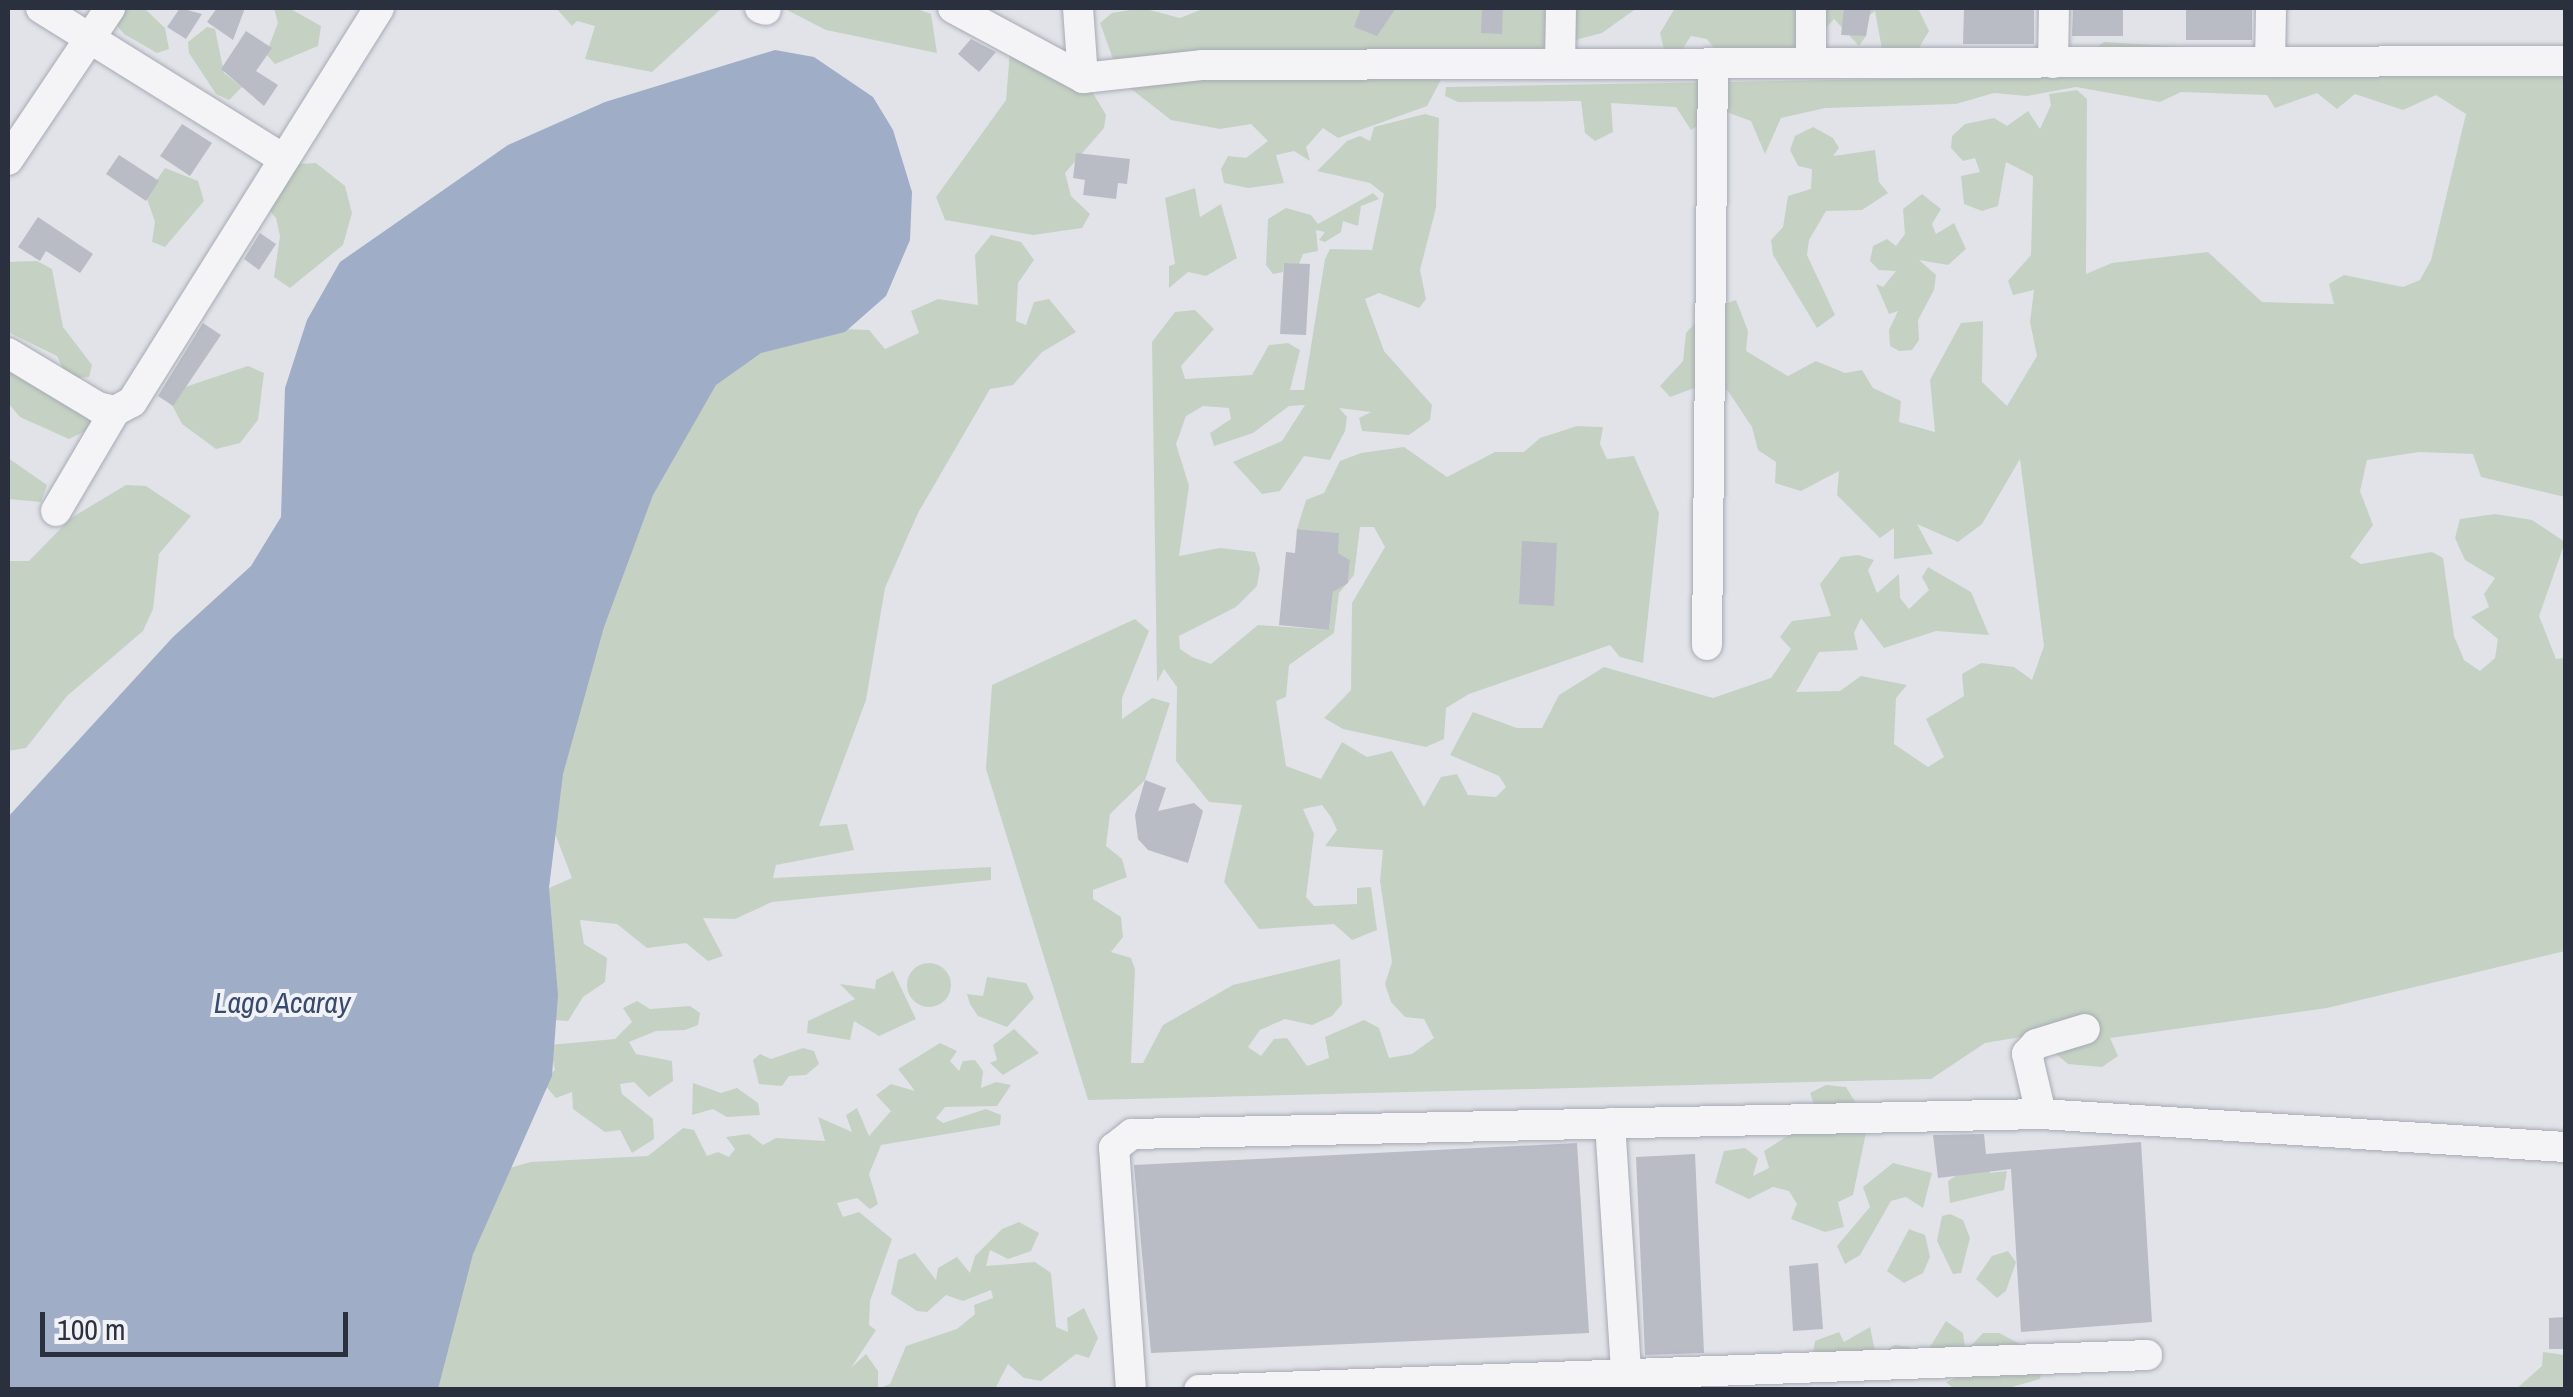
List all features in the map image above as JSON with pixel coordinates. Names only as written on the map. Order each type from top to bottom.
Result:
[{"type":"street","points":[[40,8],[284,158]]},
{"type":"street","points":[[8,160],[110,8]]},
{"type":"street","points":[[56,511],[116,411],[132,402],[379,8]]},
{"type":"street","points":[[954,8],[1084,78],[1203,65],[2566,61]]},
{"type":"street","points":[[1078,8],[1084,78]]},
{"type":"street","points":[[1560,8],[1560,64]]},
{"type":"street","points":[[1811,8],[1811,63]]},
{"type":"street","points":[[2053,62],[2054,8]]},
{"type":"street","points":[[2270,62],[2271,8]]},
{"type":"street","points":[[1708,645],[1713,65]]},
{"type":"street","points":[[8,353],[116,411]]},
{"type":"street","points":[[2041,1114],[2028,1054],[2036,1044],[2084,1029]]},
{"type":"street","points":[[1131,1390],[1114,1148],[1132,1134],[2041,1114],[2566,1147]]},
{"type":"street","points":[[1610,1123],[1626,1372]]},
{"type":"street","points":[[1199,1390],[2146,1355]]},
{"type":"green space","points":[[102,8],[144,8],[165,28],[169,49],[157,53],[124,34]]},
{"type":"green space","points":[[274,8],[289,8],[321,26],[318,46],[275,64],[266,54],[278,23]]},
{"type":"green space","points":[[556,8],[722,8],[652,72],[585,59],[595,26],[577,21],[572,26]]},
{"type":"green space","points":[[783,8],[914,8],[931,14],[937,53],[826,30]]},
{"type":"green space","points":[[1142,8],[1180,18],[1205,8],[1637,8],[1602,33],[1444,74],[1427,106],[1338,138],[1323,128],[1306,147],[1310,161],[1294,151],[1276,155],[1284,183],[1248,188],[1224,183],[1221,169],[1228,156],[1246,158],[1268,141],[1251,124],[1220,129],[1171,120],[1121,81],[1100,23],[1112,13]]},
{"type":"green space","points":[[1675,8],[1918,8],[1929,31],[1916,53],[1882,49],[1875,11],[1859,23],[1866,36],[1859,46],[1834,19],[1807,49],[1716,51],[1707,39],[1691,36],[1679,54],[1665,54],[1660,33]]},
{"type":"green space","points":[[207,27],[215,29],[224,73],[242,87],[229,100],[216,94],[189,53],[188,42]]},
{"type":"green space","points":[[2104,42],[2565,70],[2565,497],[2481,477],[2473,454],[2419,452],[2367,460],[2360,491],[2373,525],[2350,557],[2361,564],[2432,552],[2443,558],[2454,636],[2464,660],[2480,671],[2495,658],[2498,639],[2471,617],[2489,607],[2484,594],[2495,578],[2465,560],[2455,538],[2460,519],[2495,514],[2532,520],[2565,542],[2539,616],[2556,659],[2565,658],[2565,951],[2327,1008],[2110,1038],[2118,1056],[2102,1067],[2068,1064],[2033,1035],[1985,1043],[1931,1079],[1088,1100],[986,769],[992,685],[1135,619],[1149,631],[1122,698],[1122,719],[1152,698],[1170,703],[1145,780],[1110,814],[1106,846],[1122,859],[1127,877],[1093,890],[1093,899],[1121,917],[1123,937],[1111,952],[1131,958],[1135,969],[1131,1063],[1143,1063],[1163,1025],[1233,985],[1340,959],[1342,1004],[1332,1016],[1312,1025],[1285,1019],[1260,1030],[1248,1047],[1261,1056],[1274,1039],[1287,1038],[1307,1066],[1329,1058],[1325,1037],[1364,1020],[1379,1028],[1389,1058],[1412,1054],[1434,1038],[1424,1019],[1405,1017],[1391,1002],[1385,984],[1392,962],[1380,881],[1383,850],[1325,846],[1337,830],[1331,817],[1322,805],[1303,809],[1314,834],[1306,897],[1314,906],[1357,904],[1357,888],[1371,887],[1377,930],[1352,940],[1334,924],[1259,929],[1224,882],[1242,805],[1209,802],[1176,761],[1177,687],[1164,669],[1157,682],[1152,342],[1175,312],[1195,310],[1214,329],[1181,366],[1185,379],[1252,375],[1269,345],[1288,343],[1300,350],[1290,390],[1304,390],[1325,259],[1330,249],[1372,250],[1384,194],[1370,183],[1317,171],[1347,141],[1360,136],[1370,141],[1374,127],[1425,114],[1439,118],[1436,208],[1420,270],[1426,299],[1419,308],[1379,293],[1365,299],[1384,351],[1432,405],[1430,420],[1409,435],[1362,431],[1359,418],[1371,412],[1339,408],[1347,417],[1345,431],[1330,460],[1304,456],[1280,491],[1262,494],[1233,462],[1282,441],[1305,405],[1289,406],[1253,433],[1214,446],[1210,433],[1231,419],[1229,408],[1203,406],[1186,416],[1176,444],[1189,486],[1179,556],[1220,548],[1255,552],[1260,568],[1257,586],[1236,607],[1179,636],[1180,649],[1192,657],[1211,664],[1258,625],[1329,630],[1333,592],[1348,582],[1350,560],[1338,553],[1338,533],[1297,529],[1306,500],[1324,493],[1340,461],[1361,453],[1404,447],[1447,477],[1495,452],[1524,452],[1540,438],[1577,426],[1603,427],[1600,444],[1607,459],[1634,456],[1659,513],[1643,663],[1620,657],[1610,645],[1469,694],[1446,708],[1444,739],[1426,747],[1343,729],[1324,718],[1351,690],[1352,603],[1385,547],[1374,527],[1360,527],[1354,575],[1339,593],[1334,633],[1289,665],[1286,697],[1276,701],[1286,766],[1321,779],[1342,742],[1367,757],[1392,751],[1424,807],[1441,777],[1457,774],[1468,795],[1496,797],[1506,787],[1499,776],[1450,755],[1473,712],[1517,728],[1542,728],[1559,695],[1604,667],[1713,698],[1771,678],[1791,649],[1780,637],[1792,621],[1831,616],[1820,584],[1841,557],[1858,555],[1874,560],[1868,570],[1877,593],[1899,574],[1900,598],[1909,609],[1929,590],[1922,577],[1928,567],[1971,592],[1989,635],[1936,631],[1884,648],[1861,618],[1854,633],[1858,650],[1819,652],[1796,692],[1840,691],[1861,676],[1907,685],[1896,698],[1894,744],[1928,767],[1944,757],[1926,719],[1964,696],[1962,674],[1981,663],[2014,667],[2032,680],[2044,646],[2020,459],[1982,524],[1958,542],[1917,524],[1933,554],[1894,559],[1894,528],[1880,538],[1837,495],[1839,471],[1801,491],[1775,483],[1776,462],[1758,450],[1752,427],[1728,391],[1705,384],[1670,397],[1660,386],[1683,361],[1686,333],[1707,310],[1736,300],[1748,331],[1746,351],[1788,376],[1816,361],[1845,373],[1862,370],[1873,388],[1901,401],[1899,422],[1935,432],[1930,380],[1961,323],[1983,321],[1982,382],[2007,406],[2037,356],[2030,322],[2034,290],[2013,295],[2008,281],[2031,255],[2033,176],[2006,162],[1998,206],[1982,211],[1964,204],[1961,176],[1980,172],[1975,158],[1963,161],[1951,148],[1952,136],[1965,124],[1994,118],[2007,126],[2028,111],[2040,129],[2051,105],[2049,94],[2077,90],[2087,99],[2086,274],[2112,263],[2208,252],[2262,302],[2334,304],[2329,284],[2344,275],[2403,287],[2420,280],[2431,260],[2466,114],[2436,95],[2403,110],[2355,94],[2337,109],[2317,93],[2275,108],[2267,95],[2181,92],[2160,102],[2076,87],[2027,96],[1994,93],[1956,104],[1825,108],[1781,118],[1765,154],[1751,121],[1721,110],[1691,130],[1676,107],[1611,103],[1613,132],[1595,141],[1585,133],[1581,101],[1458,102],[1445,96],[1446,87],[2104,75],[2092,51]]},
{"type":"green space","points":[[1010,51],[1091,90],[1106,115],[1104,128],[1065,173],[1071,196],[1090,214],[1082,228],[1033,235],[945,220],[936,197],[1006,100]]},
{"type":"green space","points":[[1813,127],[1833,138],[1839,148],[1833,156],[1875,150],[1879,182],[1888,193],[1862,210],[1826,211],[1809,240],[1807,255],[1835,315],[1817,328],[1773,255],[1771,240],[1783,227],[1788,196],[1811,189],[1812,169],[1798,166],[1790,150],[1795,136]]},
{"type":"green space","points":[[316,163],[345,186],[352,213],[343,245],[290,288],[274,277],[280,236],[276,218],[256,195],[283,165]]},
{"type":"green space","points":[[165,168],[198,181],[204,201],[165,247],[152,242],[155,222],[146,196]]},
{"type":"green space","points":[[1195,188],[1200,217],[1221,204],[1237,258],[1206,276],[1188,272],[1169,288],[1169,266],[1175,264],[1165,198]]},
{"type":"green space","points":[[1373,193],[1379,199],[1361,206],[1358,226],[1343,221],[1341,232],[1325,242],[1319,240],[1325,232],[1316,230],[1318,251],[1303,254],[1299,264],[1284,263],[1283,272],[1273,274],[1266,265],[1268,219],[1286,208],[1311,215],[1318,224]]},
{"type":"green space","points":[[1922,194],[1941,209],[1932,224],[1936,234],[1954,223],[1966,249],[1948,265],[1919,260],[1936,275],[1934,290],[1918,320],[1919,340],[1912,350],[1899,351],[1890,346],[1889,330],[1898,311],[1889,314],[1876,284],[1883,287],[1896,271],[1879,270],[1870,261],[1873,246],[1887,239],[1896,246],[1905,234],[1903,209]]},
{"type":"green space","points":[[991,235],[1021,242],[1034,260],[1018,283],[1016,321],[1026,325],[1034,302],[1049,299],[1076,332],[1042,352],[1013,385],[990,389],[918,513],[885,588],[866,700],[819,826],[847,824],[854,850],[776,865],[773,878],[991,867],[991,880],[772,902],[735,919],[703,918],[723,956],[708,961],[686,943],[647,948],[617,924],[580,920],[584,944],[607,958],[605,982],[583,997],[568,1021],[541,1019],[549,888],[572,878],[556,836],[550,776],[561,683],[713,372],[817,328],[869,330],[885,349],[919,333],[911,311],[938,299],[978,305],[975,255]]},
{"type":"green space","points":[[37,261],[52,269],[63,327],[92,365],[89,377],[68,379],[57,356],[8,332],[8,262]]},
{"type":"green space","points":[[8,359],[67,388],[96,426],[69,439],[20,417],[8,403]]},
{"type":"green space","points":[[248,366],[264,373],[258,420],[240,443],[216,449],[182,424],[172,405],[182,388]]},
{"type":"green space","points":[[8,458],[47,485],[41,502],[8,499]]},
{"type":"green space","points":[[126,485],[146,486],[191,516],[159,554],[153,609],[143,631],[67,696],[26,748],[8,751],[8,561],[29,561],[71,518]]},
{"type":"green space","points":[[929,963],[945,969],[951,985],[945,1001],[929,1007],[913,1001],[907,985],[913,969]]},
{"type":"green space","points":[[893,971],[916,1019],[879,1036],[854,1021],[850,1040],[807,1033],[808,1021],[855,999],[840,984],[875,989],[876,980]]},
{"type":"green space","points":[[987,977],[1026,983],[1034,998],[1007,1027],[978,1016],[970,1004],[967,994],[983,996]]},
{"type":"green space","points":[[637,1001],[650,1009],[690,1006],[700,1013],[698,1025],[685,1030],[656,1031],[629,1042],[636,1054],[672,1061],[673,1081],[649,1097],[634,1082],[620,1084],[622,1094],[653,1119],[654,1139],[632,1153],[620,1130],[605,1132],[573,1109],[572,1092],[556,1098],[542,1082],[555,1070],[549,1045],[615,1039],[632,1022],[623,1008]]},
{"type":"green space","points":[[1014,1029],[1039,1053],[1003,1075],[990,1063],[997,1060],[993,1045]]},
{"type":"green space","points":[[940,1043],[957,1051],[950,1061],[959,1071],[963,1061],[975,1060],[983,1071],[981,1088],[996,1082],[1011,1085],[997,1106],[945,1107],[936,1118],[943,1123],[986,1109],[1001,1115],[1000,1125],[881,1145],[869,1174],[878,1204],[870,1209],[857,1198],[837,1203],[843,1217],[859,1212],[892,1239],[870,1301],[869,1325],[876,1330],[851,1368],[866,1354],[878,1371],[878,1389],[429,1390],[472,1178],[531,1162],[648,1156],[683,1128],[694,1130],[707,1156],[718,1152],[729,1157],[735,1149],[726,1137],[749,1134],[763,1145],[776,1138],[825,1141],[818,1117],[852,1132],[846,1115],[857,1108],[869,1136],[891,1111],[876,1095],[891,1084],[915,1091],[898,1069]]},
{"type":"green space","points":[[803,1048],[814,1051],[819,1064],[806,1075],[789,1076],[782,1086],[759,1084],[753,1060],[760,1054],[771,1059]]},
{"type":"green space","points":[[693,1083],[721,1093],[737,1088],[758,1103],[760,1115],[727,1117],[713,1109],[692,1115]]},
{"type":"green space","points":[[1826,1085],[1846,1087],[1868,1123],[1853,1195],[1838,1202],[1844,1227],[1825,1232],[1791,1219],[1797,1204],[1789,1191],[1773,1187],[1749,1199],[1715,1183],[1724,1151],[1745,1148],[1758,1158],[1753,1176],[1769,1168],[1764,1151],[1818,1116],[1810,1093]]},
{"type":"green space","points":[[1893,1163],[1932,1173],[1923,1208],[1906,1197],[1891,1201],[1860,1255],[1845,1264],[1837,1246],[1870,1207],[1863,1187]]},
{"type":"green space","points":[[1989,1167],[1990,1173],[2007,1171],[2004,1190],[1950,1203],[1948,1181],[1965,1170]]},
{"type":"green space","points":[[1950,1214],[1963,1220],[1970,1238],[1961,1273],[1953,1274],[1937,1241],[1942,1216]]},
{"type":"green space","points":[[1019,1222],[1039,1233],[1031,1251],[1008,1259],[990,1250],[986,1266],[1035,1262],[1051,1273],[1056,1327],[1068,1332],[1067,1318],[1084,1308],[1098,1338],[1089,1358],[1076,1354],[1041,1381],[1024,1378],[1008,1364],[995,1389],[878,1389],[890,1384],[906,1346],[957,1329],[975,1314],[974,1305],[993,1298],[991,1290],[963,1301],[946,1295],[927,1312],[917,1311],[891,1294],[898,1260],[915,1253],[936,1280],[938,1268],[957,1257],[970,1273],[975,1256],[1002,1229]]},
{"type":"green space","points":[[1909,1229],[1925,1235],[1930,1257],[1923,1273],[1904,1283],[1887,1271]]},
{"type":"green space","points":[[2008,1251],[2016,1262],[2006,1291],[1997,1298],[1976,1279],[1992,1256]]},
{"type":"green space","points":[[1946,1321],[1963,1333],[1965,1348],[1938,1370],[1907,1379],[1813,1353],[1815,1341],[1839,1332],[1844,1342],[1870,1327],[1876,1356],[1895,1345],[1910,1347],[1914,1355],[1928,1350]]},
{"type":"green space","points":[[1983,1333],[1999,1333],[2032,1350],[2043,1365],[2040,1379],[2005,1389],[1954,1389],[1946,1382],[1962,1375],[1969,1348]]},
{"type":"green space","points":[[2543,1352],[2565,1355],[2565,1389],[2516,1389],[2542,1366]]},
{"type":"water","name":"Lago Acaray","points":[[775,50],[814,57],[873,97],[893,130],[912,192],[910,240],[886,296],[845,332],[761,353],[716,385],[653,495],[604,627],[563,774],[549,888],[558,995],[552,1076],[473,1254],[438,1389],[8,1389],[8,817],[173,637],[251,566],[281,517],[285,388],[307,320],[340,262],[508,145],[605,102]]},
{"type":"building","points":[[180,8],[202,14],[186,39],[167,27]]},
{"type":"building","points":[[217,8],[245,8],[233,40],[207,22]]},
{"type":"building","points":[[1361,8],[1396,8],[1377,36],[1354,27]]},
{"type":"building","points":[[1482,8],[1503,8],[1502,34],[1481,33]]},
{"type":"building","points":[[1844,8],[1871,8],[1866,36],[1841,35]]},
{"type":"building","points":[[1964,8],[2034,8],[2034,44],[1963,44]]},
{"type":"building","points":[[2073,8],[2123,9],[2123,36],[2072,36]]},
{"type":"building","points":[[2186,8],[2252,8],[2252,40],[2186,40]]},
{"type":"building","points":[[246,31],[272,48],[256,71],[278,85],[264,106],[221,69]]},
{"type":"building","points":[[971,39],[996,52],[979,72],[958,54]]},
{"type":"building","points":[[182,124],[212,143],[190,176],[160,156]]},
{"type":"building","points":[[1076,153],[1130,159],[1127,184],[1118,183],[1116,199],[1083,195],[1085,180],[1073,178]]},
{"type":"building","points":[[119,155],[159,181],[146,201],[106,174]]},
{"type":"building","points":[[38,217],[93,254],[80,273],[46,251],[40,261],[18,247]]},
{"type":"building","points":[[260,233],[276,244],[259,270],[244,259]]},
{"type":"building","points":[[1284,263],[1310,264],[1306,335],[1280,334]]},
{"type":"building","points":[[203,323],[221,335],[173,406],[158,396]]},
{"type":"building","points":[[1297,529],[1339,533],[1338,553],[1350,560],[1348,583],[1333,592],[1329,630],[1279,625],[1286,552],[1295,553]]},
{"type":"building","points":[[1522,541],[1557,543],[1554,606],[1519,604]]},
{"type":"building","points":[[1145,780],[1166,788],[1158,811],[1194,803],[1203,811],[1188,863],[1148,850],[1138,839],[1135,815]]},
{"type":"building","points":[[1984,1134],[1986,1154],[2141,1142],[2152,1322],[2021,1332],[2011,1169],[1938,1178],[1933,1135]]},
{"type":"building","points":[[1577,1143],[1589,1333],[1151,1353],[1134,1165]]},
{"type":"building","points":[[1695,1154],[1704,1353],[1645,1355],[1636,1157]]},
{"type":"building","points":[[1818,1263],[1823,1329],[1793,1331],[1789,1266]]},
{"type":"building","points":[[2566,1317],[2566,1349],[2549,1349],[2549,1318]]}]
